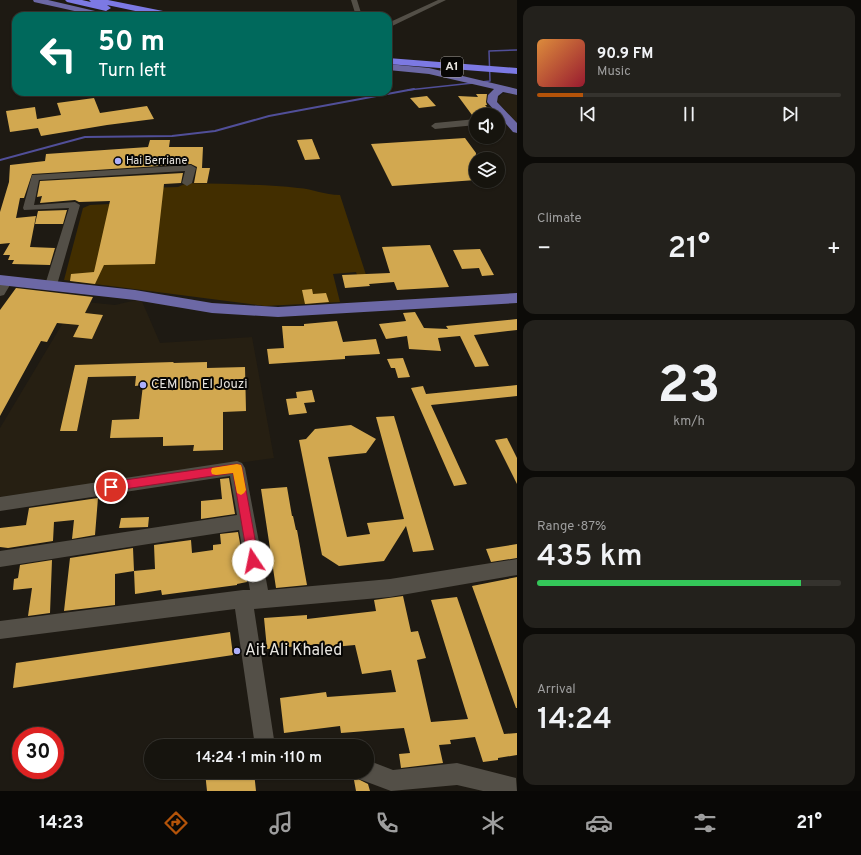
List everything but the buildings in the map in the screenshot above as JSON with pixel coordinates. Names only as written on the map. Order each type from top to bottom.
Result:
[{"type":"highway","points":[[70,0],[128,12]]},
{"type":"highway","points":[[94,0],[153,12]]},
{"type":"highway","name":"A1","points":[[392,56],[483,64],[517,65]]},
{"type":"highway","name":"A1","points":[[392,61],[517,71]]},
{"type":"main road","points":[[37,0],[90,12]]},
{"type":"main road","points":[[392,68],[429,71],[517,92]]},
{"type":"main road","points":[[496,108],[492,102],[493,95],[502,88]]},
{"type":"main road","points":[[505,121],[517,130]]},
{"type":"main road","points":[[2,284],[51,285],[135,295],[212,308],[278,312],[517,298]]},
{"type":"street","points":[[354,0],[358,12]]},
{"type":"street","points":[[392,24],[443,0]]},
{"type":"street","points":[[392,22],[397,22]]},
{"type":"street","points":[[435,126],[469,123]]},
{"type":"street","points":[[51,285],[75,205],[28,208],[35,177],[190,168],[187,183]]},
{"type":"street","points":[[0,504],[237,468],[261,600]]},
{"type":"street","points":[[0,559],[246,521]]},
{"type":"street","points":[[0,630],[243,598],[261,600],[390,588],[517,568]]},
{"type":"street","points":[[243,598],[264,739]]},
{"type":"street","points":[[374,774],[393,781],[457,774],[508,786],[515,791]]},
{"type":"shaded area","points":[[510,93],[517,95],[517,123],[505,108],[497,101],[502,94]]},
{"type":"shaded area","points":[[187,183],[243,184],[284,187],[340,195],[369,284],[360,283],[356,272],[333,274],[340,302],[265,306],[64,280],[83,208],[90,205],[130,203],[144,188],[178,187]]},
{"type":"shaded area","name":"CEM Ibn El Jouzi","points":[[141,299],[160,343],[252,337],[274,458],[0,497],[0,428],[76,301],[115,305]]},
{"type":"waterway","points":[[481,82],[490,81],[489,51],[517,50]]},
{"type":"waterway","points":[[409,90],[473,83]]},
{"type":"waterway","points":[[409,90],[414,89]]},
{"type":"waterway","points":[[392,93],[409,90]]},
{"type":"waterway","points":[[0,160],[85,137],[172,136],[215,131],[269,116],[376,96]]},
{"type":"slow traffic","points":[[216,471],[237,468],[241,490]]},
{"type":"place","name":"Hai Berriane","points":[[118,161]]},
{"type":"place","name":"CEM Ibn El Jouzi","points":[[143,385]]},
{"type":"place","name":"Ait Ali Khaled","points":[[237,651]]},
{"type":"route","points":[[111,487],[237,468],[253,561]]}]
